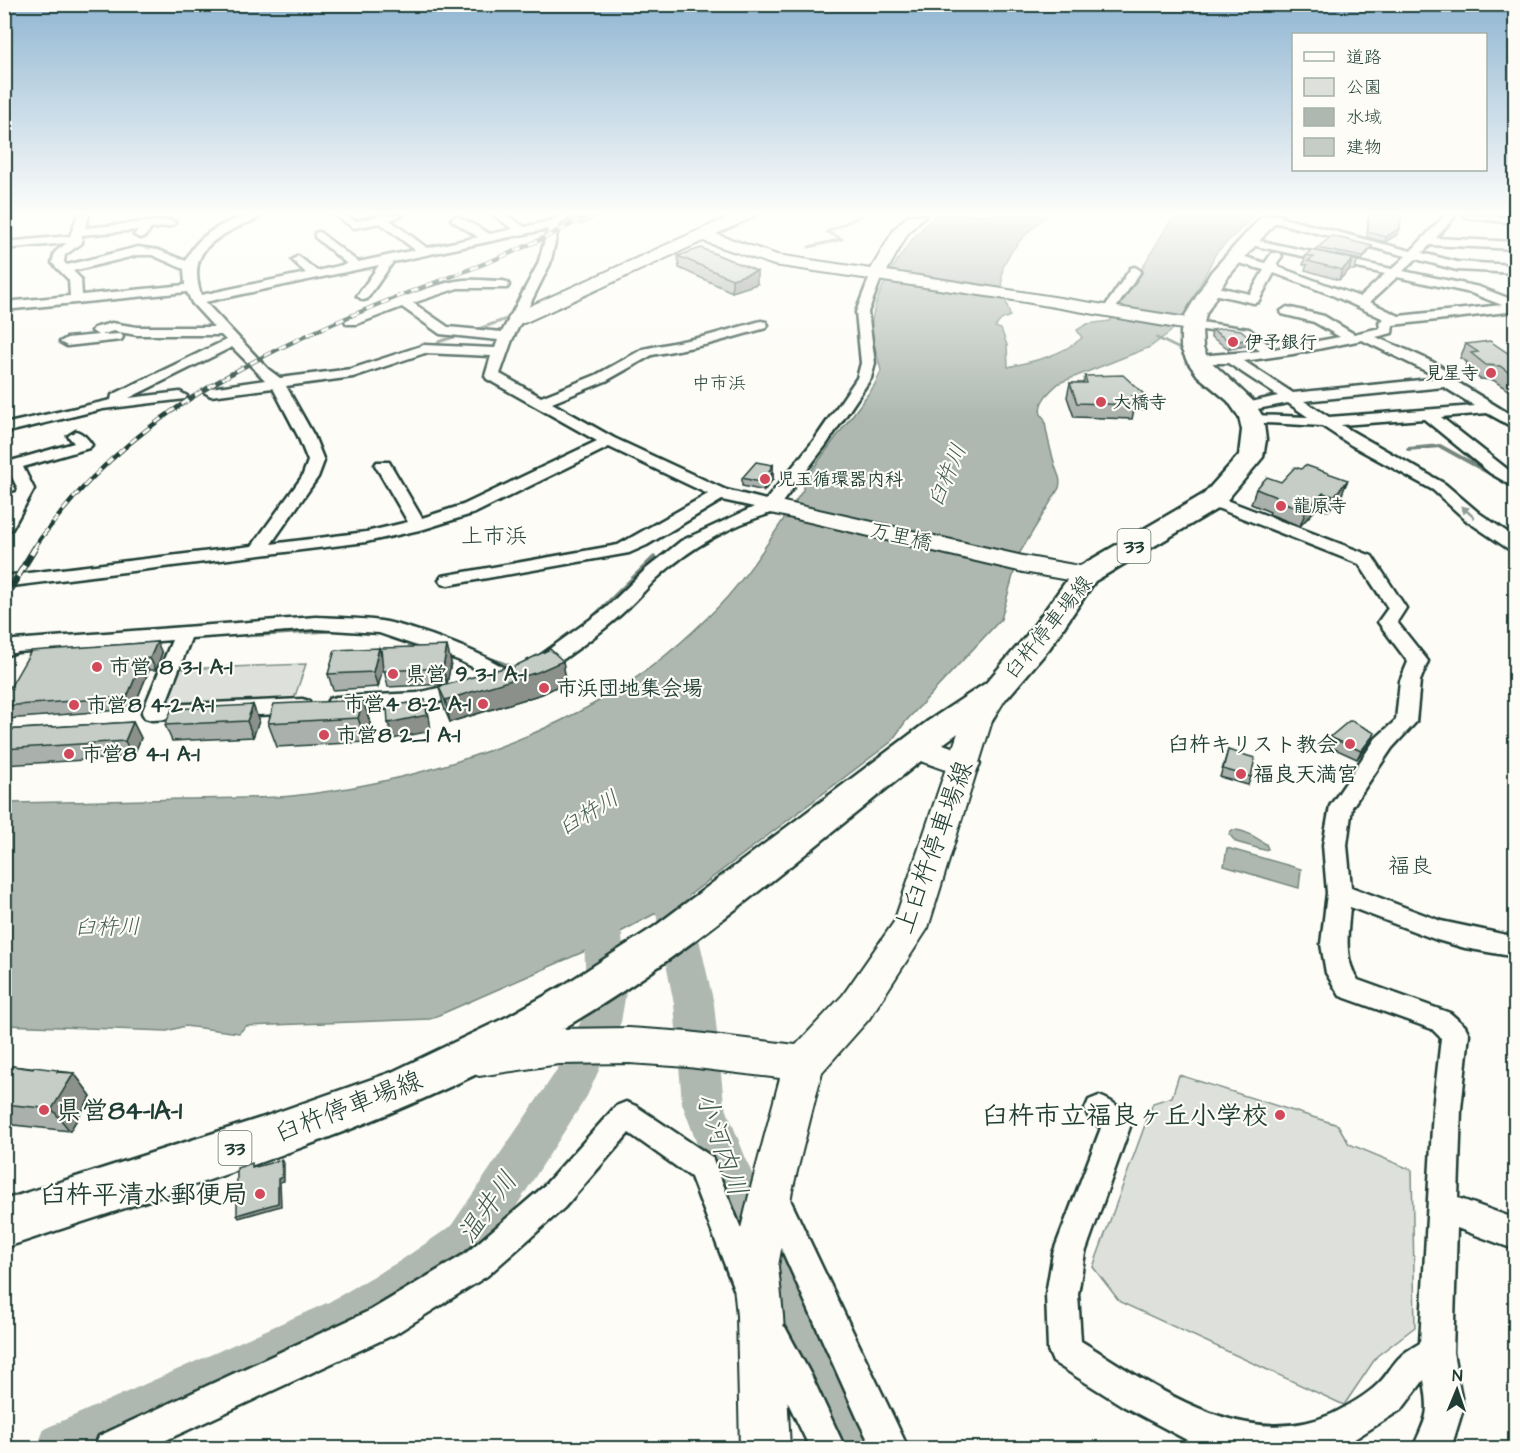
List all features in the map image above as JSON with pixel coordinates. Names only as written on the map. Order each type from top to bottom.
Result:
[{"type":"main road","points":[[1213,283],[1186,324],[1191,343],[1198,360],[1208,374],[1250,413]]},
{"type":"main road","name":"臼杵停車場線","points":[[4,1224],[261,1140],[405,1087],[462,1060],[579,997],[699,916],[917,747],[998,690],[1038,642],[1085,575],[1213,500],[1251,456],[1255,448],[1250,413]]},
{"type":"main road","points":[[917,747],[963,764]]},
{"type":"street","points":[[75,283],[76,299]]},
{"type":"street","points":[[192,283],[194,294],[230,336],[278,384],[316,460],[310,477],[257,551]]},
{"type":"street","points":[[4,306],[76,299],[194,294],[265,283]]},
{"type":"street","points":[[363,296],[372,283]]},
{"type":"street","points":[[535,283],[499,352],[492,376],[543,402],[609,441],[720,494],[774,507]]},
{"type":"street","points":[[517,320],[598,283]]},
{"type":"street","points":[[184,633],[152,713],[417,700],[527,674],[586,634],[613,612],[651,574],[687,545],[736,520],[774,507],[864,378],[868,363],[862,312],[878,283]]},
{"type":"street","points":[[924,283],[1244,332],[1272,353]]},
{"type":"street","points":[[1110,311],[1128,283]]},
{"type":"street","points":[[1208,289],[1254,299],[1263,283]]},
{"type":"street","points":[[1313,283],[1362,302],[1397,320]]},
{"type":"street","points":[[1362,302],[1383,283]]},
{"type":"street","points":[[1443,283],[1475,290],[1515,306]]},
{"type":"street","points":[[352,321],[458,284],[503,285]]},
{"type":"street","points":[[402,302],[445,331],[508,337]]},
{"type":"street","points":[[1198,360],[1233,360],[1357,337],[1387,330],[1386,322],[1397,320],[1515,306]]},
{"type":"street","points":[[1250,413],[1291,398],[1451,381],[1441,372],[1319,319],[1287,311]]},
{"type":"street","points":[[543,402],[601,378],[648,352],[709,340],[761,325]]},
{"type":"street","points":[[99,331],[112,327],[137,331],[230,336]]},
{"type":"street","points":[[67,342],[105,340],[137,331]]},
{"type":"street","points":[[103,405],[230,336]]},
{"type":"street","points":[[211,393],[353,373],[424,349],[499,352]]},
{"type":"street","points":[[1233,360],[1356,442],[1439,487],[1473,518],[1515,546]]},
{"type":"street","points":[[1447,382],[1515,425]]},
{"type":"street","points":[[4,429],[103,405],[180,396]]},
{"type":"street","points":[[1250,413],[1328,422],[1428,414],[1515,413]]},
{"type":"street","points":[[1428,414],[1515,483]]},
{"type":"street","points":[[6,525],[12,499],[24,495],[26,489],[10,468],[84,445],[76,436]]},
{"type":"street","points":[[4,582],[366,537],[418,525],[469,509],[609,441]]},
{"type":"street","points":[[383,465],[418,525]]},
{"type":"street","points":[[448,580],[623,549],[641,541],[720,494]]},
{"type":"street","points":[[1213,500],[1366,560],[1397,608],[1387,622],[1418,661],[1410,681],[1406,722],[1384,743],[1341,806],[1335,845],[1339,893],[1334,944],[1339,973],[1349,988],[1441,1021],[1455,1034],[1447,1109],[1436,1352],[1446,1409],[1436,1443],[1431,1449]]},
{"type":"street","name":"万里橋","points":[[774,507],[1023,564],[1085,575]]},
{"type":"street","points":[[641,541],[669,559]]},
{"type":"street","points":[[4,650],[14,646],[316,623],[381,627],[469,658],[497,670],[506,679]]},
{"type":"street","name":"上臼杵停車場線","points":[[760,1316],[755,1266],[771,1191],[804,1064],[856,1007],[910,928],[977,722],[998,690]]},
{"type":"street","points":[[1339,893],[1437,930],[1465,938],[1515,947]]},
{"type":"street","points":[[462,1060],[570,1046],[624,1045],[718,1052],[804,1064]]},
{"type":"street","points":[[1099,1109],[1117,1124],[1069,1253],[1062,1294],[1065,1350],[1135,1394],[1202,1431],[1255,1445],[1301,1442],[1341,1428],[1390,1397],[1413,1367],[1436,1352]]},
{"type":"street","points":[[111,1449],[383,1322],[476,1264],[553,1198],[626,1115],[702,1167],[760,1316],[800,1389],[828,1449]]},
{"type":"street","points":[[771,1191],[891,1449]]},
{"type":"street","points":[[1442,1207],[1515,1235]]},
{"type":"street","points":[[760,1316],[765,1449]]},
{"type":"green space","points":[[306,664],[293,702],[163,709],[178,669]]},
{"type":"green space","points":[[1179,1075],[1338,1125],[1349,1144],[1412,1170],[1415,1327],[1377,1356],[1344,1405],[1120,1302],[1093,1267],[1153,1103],[1172,1097]]},
{"type":"water","name":"臼杵川","points":[[885,283],[1002,283],[1010,316],[1001,320],[995,327],[1001,329],[1007,345],[1008,367],[1056,354],[1082,338],[1077,330],[1087,324],[1110,321],[1133,283],[1201,283],[1182,320],[1169,333],[1150,347],[1059,383],[1046,397],[1040,410],[1060,484],[1019,554],[1001,619],[906,721],[891,742],[688,896],[583,952],[430,1019],[246,1026],[239,1033],[185,1026],[167,1031],[5,1025],[5,803],[279,797],[332,791],[415,773],[498,748],[575,714],[611,694],[655,664],[708,617],[732,592],[803,490],[803,482],[874,386],[881,371],[872,335],[872,320]]},
{"type":"water","points":[[1232,830],[1250,834],[1266,844],[1268,849],[1264,850],[1236,842],[1229,834]]},
{"type":"water","points":[[1227,848],[1301,869],[1299,888],[1224,866]]},
{"type":"building","points":[[1225,328],[1241,330],[1251,339],[1231,342],[1212,330]]},
{"type":"building","points":[[1490,341],[1515,358],[1515,377],[1500,366],[1486,365],[1471,353],[1478,352],[1466,344]]},
{"type":"building","points":[[1123,375],[1146,396],[1132,396],[1135,405],[1077,403],[1070,383],[1087,383],[1085,376]]},
{"type":"building","points":[[756,462],[773,465],[769,471],[773,472],[764,483],[742,478]]},
{"type":"building","points":[[1305,465],[1348,480],[1334,496],[1323,493],[1306,511],[1256,489],[1267,477],[1281,482],[1295,467],[1301,469]]},
{"type":"building","points":[[157,642],[150,658],[143,659],[127,697],[4,706],[4,698],[31,651]]},
{"type":"building","points":[[447,646],[443,668],[383,671],[381,648]]},
{"type":"building","points":[[379,648],[373,672],[328,674],[335,650]]},
{"type":"building","points":[[550,649],[563,661],[538,672],[445,700],[439,687],[510,666],[511,668]]},
{"type":"building","points":[[363,700],[358,718],[268,723],[274,704]]},
{"type":"building","points":[[425,700],[427,715],[388,723],[387,707]]},
{"type":"building","points":[[253,705],[247,721],[165,725],[172,709]]},
{"type":"building","points":[[1349,721],[1375,733],[1361,751],[1330,737]]},
{"type":"building","points":[[133,722],[125,741],[4,749],[4,730]]},
{"type":"building","points":[[1228,750],[1255,758],[1251,777],[1223,769]]},
{"type":"building","points":[[4,1065],[74,1073],[52,1109],[4,1104]]},
{"type":"building","name":"臼杵平清水郵便局","points":[[281,1160],[282,1177],[278,1179],[278,1203],[237,1215],[237,1168],[252,1163],[252,1168]]},
{"type":"waterway","points":[[473,331],[512,317]]},
{"type":"waterway","points":[[438,342],[457,336]]},
{"type":"waterway","points":[[1157,338],[1182,350]]},
{"type":"waterway","points":[[1408,449],[1440,446],[1511,485]]},
{"type":"waterway","points":[[595,616],[654,558]]},
{"type":"waterway","points":[[246,635],[330,630]]},
{"type":"waterway","points":[[480,655],[513,668]]},
{"type":"waterway","name":"小河内川","points":[[661,861],[667,878],[694,1004],[703,1103],[736,1191],[832,1378],[861,1448]]},
{"type":"waterway","name":"温井川","points":[[63,1448],[346,1319],[417,1278],[467,1242],[572,1083],[601,1022],[606,992],[603,935],[592,901]]},
{"type":"railway","points":[[34,549],[61,513],[95,475],[132,441],[172,411],[259,359],[350,316],[434,283]]},
{"type":"railway","points":[[4,599],[35,548]]},
{"type":"place","name":"伊予銀行","points":[[1233,342]]},
{"type":"place","name":"見星寺","points":[[1491,373]]},
{"type":"place","name":"大橋寺","points":[[1101,402]]},
{"type":"place","name":"児玉循環器内科","points":[[765,479]]},
{"type":"place","name":"龍原寺","points":[[1281,506]]},
{"type":"place","name":"市営 8 3-1 A-1","points":[[97,667]]},
{"type":"place","name":"県営 9 3-1 A-1","points":[[393,674]]},
{"type":"place","name":"市浜団地集会場","points":[[544,688]]},
{"type":"place","name":"市営4 8-2 A-1","points":[[483,704]]},
{"type":"place","name":"市営8 4-2 A-1","points":[[74,705]]},
{"type":"place","name":"市営8 2_1 A-1","points":[[324,735]]},
{"type":"place","name":"臼杵キリスト教会","points":[[1350,744]]},
{"type":"place","name":"市営8 4-1 A-1","points":[[69,754]]},
{"type":"place","name":"福良天満宮","points":[[1241,774]]},
{"type":"place","name":"県営84-1A-1","points":[[44,1110]]},
{"type":"place","name":"臼杵市立福良ヶ丘小学校","points":[[1280,1115]]},
{"type":"place","name":"臼杵平清水郵便局","points":[[260,1194]]},
{"type":"district","name":"中市浜","points":[[719,383]]},
{"type":"district","name":"上市浜","points":[[494,535]]},
{"type":"district","name":"福良","points":[[1410,865]]}]
